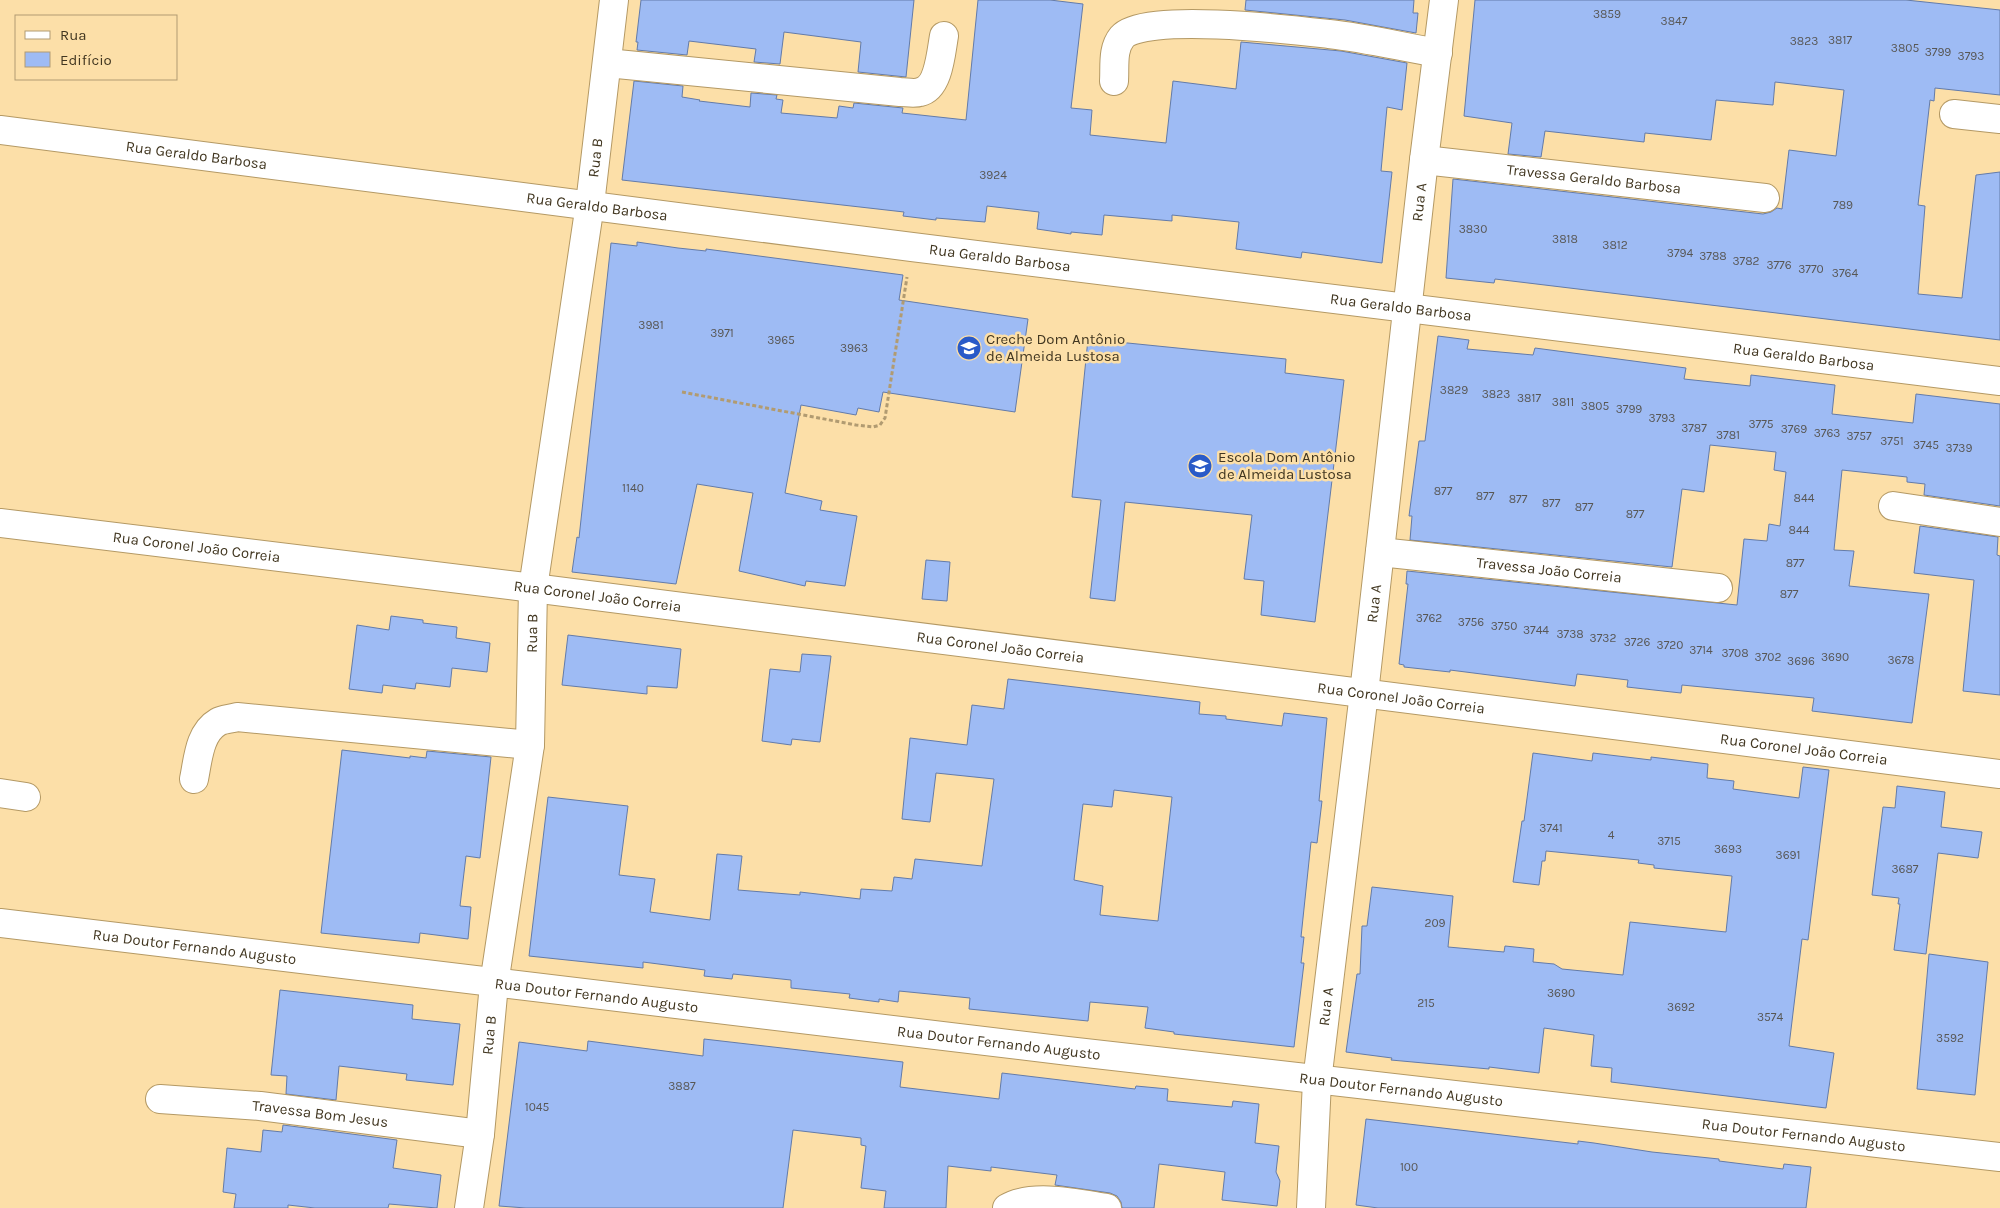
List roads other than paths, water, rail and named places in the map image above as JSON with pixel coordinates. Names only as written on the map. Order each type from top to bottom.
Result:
[{"type":"street","name":"Rua B","points":[[469,1208],[480,1134],[494,984],[530,745],[533,588],[590,204],[614,0]]},
{"type":"street","name":"Rua A","points":[[1311,1208],[1317,1081],[1444,0]]},
{"type":"street","points":[[1114,81],[1116,49],[1123,36],[1136,28],[1155,25],[1197,23],[1330,34],[1438,53]]},
{"type":"street","points":[[607,63],[900,92],[920,92],[934,81],[944,36]]},
{"type":"street","points":[[1954,114],[2000,119]]},
{"type":"street","name":"Rua Geraldo Barbosa","points":[[0,130],[590,204],[912,247],[2000,381]]},
{"type":"street","name":"Travessa Geraldo Barbosa","points":[[1424,160],[1766,198]]},
{"type":"street","points":[[1893,506],[2000,522]]},
{"type":"street","name":"Rua Coronel João Correia","points":[[0,523],[533,588],[2000,774]]},
{"type":"street","name":"Travessa João Correia","points":[[1380,552],[1718,588]]},
{"type":"street","points":[[194,779],[200,748],[207,731],[219,722],[237,717],[530,745]]},
{"type":"street","name":"Rua Doutor Fernando Augusto","points":[[0,923],[494,984],[1317,1081],[2000,1158]]},
{"type":"street","name":"Travessa Bom Jesus","points":[[160,1099],[260,1106],[480,1134]]},
{"type":"street","points":[[1007,1208],[1029,1201],[1064,1202],[1108,1208]]},
{"type":"place","name":"Creche Dom Antônio de Almeida Lustosa","points":[[969,348]]},
{"type":"place","name":"Escola Dom Antônio de Almeida Lustosa","points":[[1200,466]]}]
